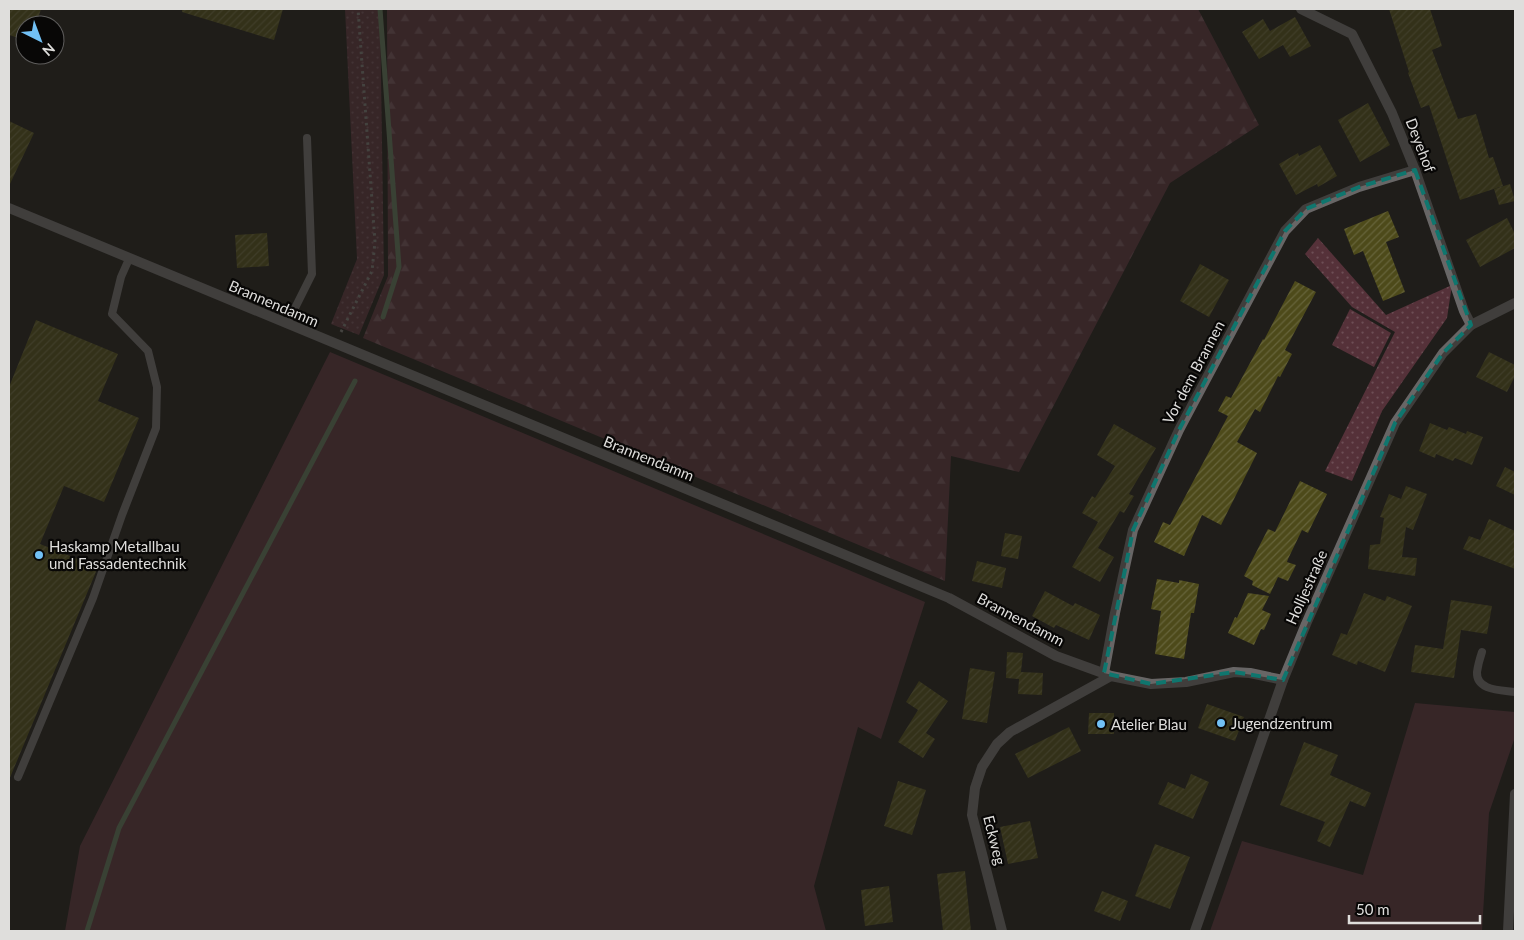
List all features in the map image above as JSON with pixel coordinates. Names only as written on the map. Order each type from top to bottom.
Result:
[{"type":"street","name":"Deyehof","points":[[1301,9],[1352,34],[1392,113],[1415,170],[1464,311],[1471,325]]},
{"type":"street","name":"Vor dem Brannen","points":[[1108,675],[1115,613],[1133,530],[1179,430],[1284,231],[1306,209],[1358,187],[1415,170]]},
{"type":"street","name":"Brannendamm","points":[[9,208],[949,598],[1056,656],[1108,675],[1151,684],[1186,682],[1234,672],[1268,676],[1283,680]]},
{"type":"street","name":"Holljestraße","points":[[1195,931],[1283,680],[1395,423],[1443,353],[1471,325],[1515,304]]},
{"type":"street","name":"Eckweg","points":[[1002,931],[972,815],[975,788],[982,767],[997,744],[1010,732],[1108,675]]},
{"type":"street","points":[[1508,931],[1515,794]]},
{"type":"lane","points":[[287,324],[312,274],[307,138]]},
{"type":"lane","points":[[18,777],[93,598],[122,515],[156,428],[158,387],[148,351],[112,314],[120,277],[129,258]]},
{"type":"lane","points":[[1482,652],[1477,673],[1479,680],[1485,687],[1515,692]]},
{"type":"path","points":[[334,344],[372,272],[375,242],[358,9]]},
{"type":"highlighted area","points":[[1415,170],[1471,325],[1443,353],[1395,423],[1283,680],[1234,672],[1151,684],[1104,673],[1133,530],[1179,430],[1285,231],[1306,209],[1359,187]]},
{"type":"green space","points":[[345,9],[380,9],[384,275],[359,335],[331,324],[357,259]]},
{"type":"green space","points":[[387,9],[1198,9],[1259,125],[1170,183],[1019,472],[951,456],[945,581],[363,338],[388,276]]},
{"type":"green space","points":[[1318,238],[1386,315],[1452,285],[1447,318],[1382,411],[1352,481],[1325,471],[1395,332],[1352,307],[1305,254]]},
{"type":"green space","points":[[1350,309],[1391,333],[1374,367],[1332,345]]},
{"type":"green space","points":[[330,352],[925,602],[881,739],[858,727],[814,886],[826,931],[65,931],[80,846]]},
{"type":"green space","points":[[1415,703],[1515,712],[1515,737],[1489,813],[1482,931],[1210,931],[1242,841],[1363,875]]},
{"type":"building","points":[[9,9],[41,9],[39,15],[15,15],[15,37],[9,35]]},
{"type":"building","points":[[182,9],[283,9],[274,40],[182,12]]},
{"type":"building","points":[[1389,9],[1430,9],[1442,46],[1432,50],[1458,119],[1476,114],[1489,158],[1493,157],[1503,186],[1460,200],[1429,105],[1421,108],[1408,73]]},
{"type":"building","points":[[1295,17],[1311,46],[1290,57],[1283,45],[1259,59],[1242,32],[1263,19],[1270,31]]},
{"type":"building","points":[[1368,103],[1390,145],[1360,162],[1338,120]]},
{"type":"building","points":[[9,121],[34,133],[9,186]]},
{"type":"building","points":[[1320,145],[1337,176],[1318,187],[1317,184],[1296,195],[1279,164],[1298,153],[1299,156]]},
{"type":"building","points":[[1510,184],[1515,201],[1499,205],[1494,189]]},
{"type":"building","points":[[1388,211],[1399,237],[1386,242],[1405,292],[1383,301],[1363,251],[1354,255],[1344,229]]},
{"type":"building","points":[[1507,218],[1515,234],[1515,248],[1480,267],[1466,240]]},
{"type":"building","points":[[267,233],[269,266],[237,268],[235,235]]},
{"type":"building","points":[[1200,264],[1229,280],[1209,317],[1180,301]]},
{"type":"building","points":[[1295,281],[1316,292],[1285,350],[1292,354],[1280,377],[1278,376],[1260,412],[1255,409],[1237,442],[1257,453],[1221,525],[1202,515],[1184,556],[1154,542],[1163,522],[1170,525],[1228,416],[1218,411],[1226,396],[1231,398]]},
{"type":"building","name":"Haskamp Metallbau und Fassadentechnik","points":[[36,320],[118,354],[98,401],[139,418],[104,502],[64,486],[40,544],[98,567],[9,780],[9,387]]},
{"type":"building","points":[[1489,352],[1515,365],[1515,376],[1507,392],[1476,377]]},
{"type":"building","points":[[1430,423],[1447,430],[1449,427],[1466,434],[1467,431],[1483,437],[1472,465],[1455,458],[1453,461],[1436,454],[1435,458],[1419,451]]},
{"type":"building","points":[[1114,424],[1156,448],[1129,494],[1134,496],[1124,513],[1120,511],[1098,548],[1114,557],[1100,582],[1072,567],[1098,522],[1082,513],[1092,496],[1095,498],[1115,466],[1097,455]]},
{"type":"building","points":[[1505,467],[1515,472],[1515,495],[1496,486]]},
{"type":"building","points":[[1300,481],[1327,494],[1308,533],[1302,530],[1288,559],[1287,562],[1296,565],[1288,581],[1278,577],[1270,594],[1252,585],[1253,581],[1244,576],[1268,529],[1275,532]]},
{"type":"building","points":[[1406,486],[1427,494],[1413,530],[1406,527],[1402,557],[1417,558],[1415,576],[1368,569],[1370,545],[1380,544],[1384,518],[1380,517],[1389,494],[1401,499]]},
{"type":"building","points":[[1489,519],[1515,531],[1515,569],[1463,549],[1469,536],[1480,540]]},
{"type":"building","points":[[1005,533],[1022,536],[1018,559],[1001,556]]},
{"type":"building","points":[[977,561],[1006,568],[1002,588],[972,581]]},
{"type":"building","points":[[1157,579],[1179,583],[1179,580],[1199,584],[1194,613],[1191,613],[1184,659],[1155,654],[1161,611],[1151,609]]},
{"type":"building","points":[[1045,591],[1073,606],[1075,603],[1100,615],[1089,640],[1056,625],[1054,628],[1032,616]]},
{"type":"building","points":[[1248,593],[1269,596],[1262,610],[1271,614],[1264,630],[1261,629],[1254,645],[1228,633]]},
{"type":"building","points":[[1364,593],[1385,601],[1387,596],[1412,606],[1385,672],[1358,661],[1357,665],[1332,655],[1341,633],[1347,635]]},
{"type":"building","points":[[1451,600],[1492,606],[1487,634],[1461,630],[1454,678],[1411,672],[1415,645],[1443,649]]},
{"type":"building","points":[[1007,652],[1023,653],[1021,672],[1043,673],[1042,695],[1018,694],[1019,679],[1006,678]]},
{"type":"building","points":[[970,668],[995,672],[987,723],[962,719]]},
{"type":"building","points":[[919,681],[948,701],[926,733],[935,739],[923,758],[898,742],[918,710],[906,702]]},
{"type":"building","name":"Jugendzentrum","points":[[1207,704],[1244,717],[1235,741],[1198,728]]},
{"type":"building","name":"Atelier Blau","points":[[1089,713],[1114,713],[1114,734],[1088,734]]},
{"type":"building","points":[[1069,727],[1081,751],[1028,778],[1015,754]]},
{"type":"building","points":[[1304,742],[1338,755],[1330,775],[1371,793],[1365,807],[1350,801],[1330,847],[1317,841],[1325,822],[1280,805]]},
{"type":"building","points":[[1191,774],[1209,782],[1193,819],[1158,804],[1168,782],[1185,789]]},
{"type":"building","points":[[898,781],[926,790],[912,835],[884,826]]},
{"type":"building","points":[[1030,821],[1038,858],[1008,864],[1000,827]]},
{"type":"building","points":[[1155,844],[1190,857],[1170,909],[1135,896]]},
{"type":"building","points":[[965,871],[971,931],[943,931],[937,874]]},
{"type":"building","points":[[889,886],[893,922],[865,926],[861,890]]},
{"type":"building","points":[[1102,891],[1128,901],[1120,921],[1094,911]]},
{"type":"waterway","points":[[380,9],[399,267],[383,317]]},
{"type":"waterway","points":[[87,931],[119,828],[355,381]]},
{"type":"place","name":"Haskamp Metallbau und Fassadentechnik","points":[[39,555]]},
{"type":"place","name":"Jugendzentrum","points":[[1221,723]]},
{"type":"place","name":"Atelier Blau","points":[[1101,724]]}]
